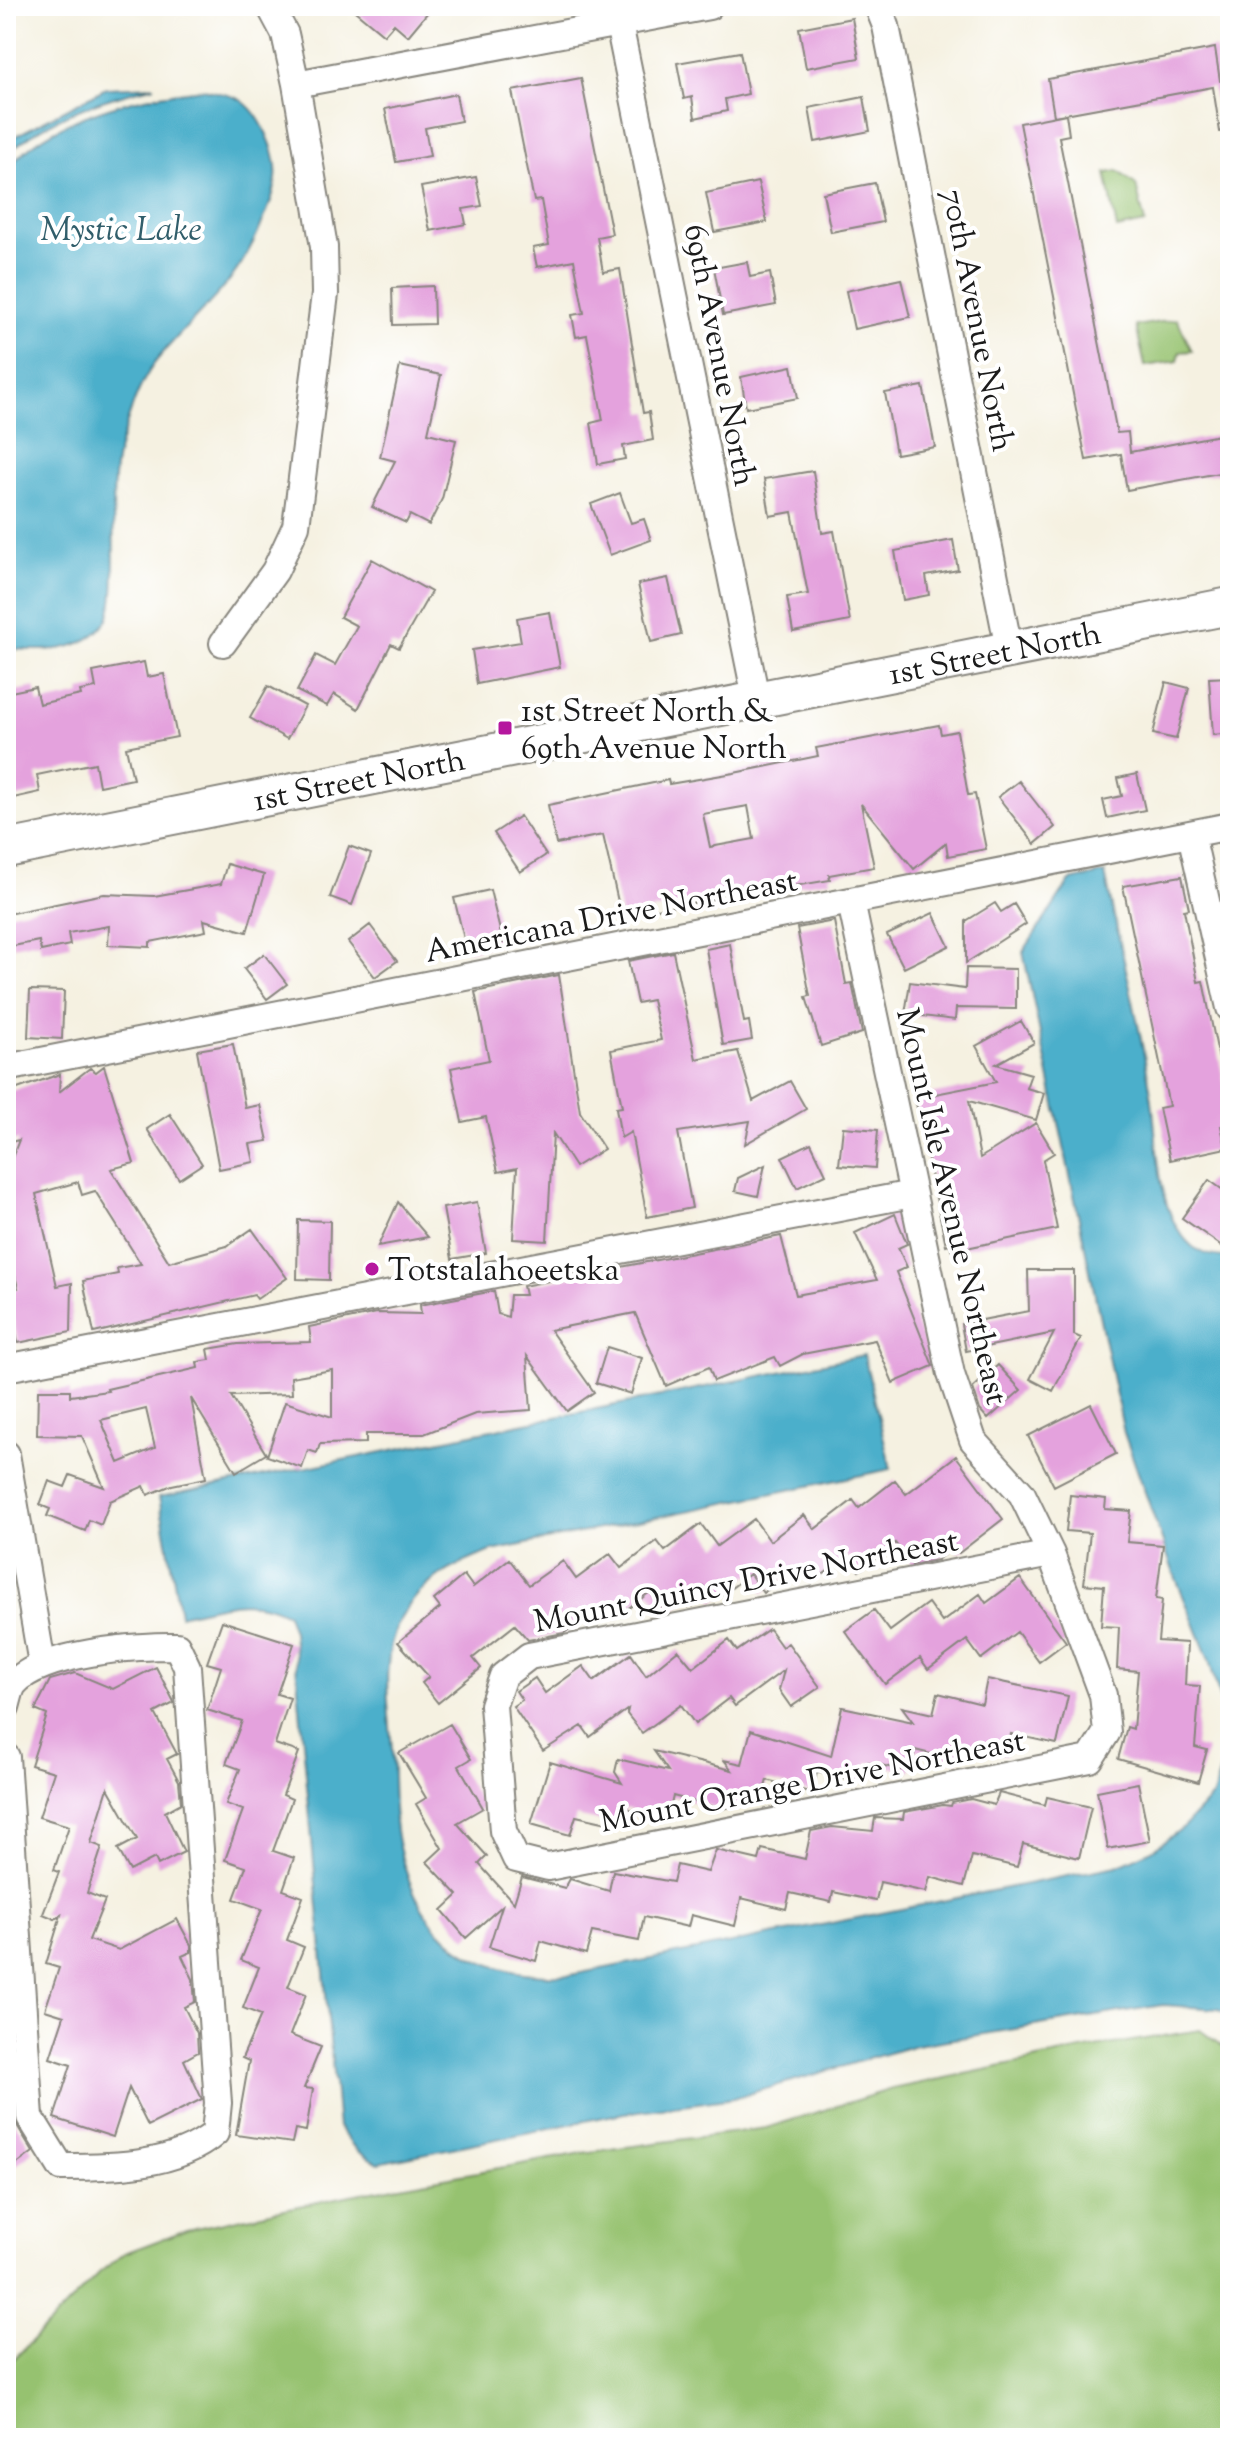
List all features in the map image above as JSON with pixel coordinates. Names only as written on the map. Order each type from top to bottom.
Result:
[{"type":"street","points":[[223,643],[275,571],[296,526],[325,294],[324,247],[296,84],[285,34],[270,6]]},
{"type":"street","points":[[296,84],[709,6]]},
{"type":"street","name":"70th Avenue North","points":[[878,6],[886,26],[1009,649]]},
{"type":"street","name":"69th Avenue North","points":[[619,24],[756,698]]},
{"type":"street","name":"1st Street North","points":[[6,849],[1230,606]]},
{"type":"street","name":"Americana Drive Northeast","points":[[6,1068],[1230,826]]},
{"type":"street","points":[[1191,834],[1230,1008]]},
{"type":"street","name":"Mount Isle Avenue Northeast","points":[[851,902],[951,1374],[973,1440],[1022,1494],[1051,1554],[1103,1695],[1107,1732]]},
{"type":"street","points":[[6,1368],[912,1194]]},
{"type":"street","points":[[6,1454],[42,1664]]},
{"type":"street","name":"Mount Quincy Drive Northeast","points":[[516,1859],[503,1831],[493,1705],[503,1676],[529,1656],[1051,1554]]},
{"type":"street","points":[[6,1707],[14,1684],[42,1664],[163,1645],[177,1646],[187,1667],[218,2103],[215,2133],[198,2148],[134,2164],[61,2167],[30,2117],[6,1757]]},
{"type":"street","name":"Mount Orange Drive Northeast","points":[[516,1859],[548,1867],[1090,1759],[1107,1732]]},
{"type":"green space","points":[[1118,171],[1136,185],[1145,223],[1117,229],[1106,173]]},
{"type":"green space","points":[[1177,319],[1192,351],[1180,352],[1178,361],[1145,366],[1136,326]]},
{"type":"green space","points":[[1200,2030],[1230,2052],[1230,2438],[6,2438],[6,2367],[100,2272],[125,2253],[186,2230],[351,2195],[582,2153],[766,2128],[892,2089],[1101,2046]]},
{"type":"water","points":[[155,86],[76,111],[39,130],[6,155],[6,141],[106,88]]},
{"type":"water","name":"Mystic Lake","points":[[204,89],[239,99],[261,123],[275,158],[276,179],[271,201],[254,241],[235,273],[154,364],[133,404],[115,466],[113,590],[106,622],[86,640],[74,645],[47,650],[6,648],[6,171],[45,136],[96,112],[152,97]]},
{"type":"water","points":[[1105,873],[1142,1044],[1165,1198],[1176,1226],[1192,1246],[1205,1254],[1230,1257],[1230,2016],[1218,2009],[1163,2005],[916,2045],[734,2098],[624,2113],[378,2163],[357,2151],[338,2127],[293,1632],[287,1614],[261,1604],[235,1604],[180,1615],[159,1497],[864,1355],[891,1469],[492,1551],[465,1562],[429,1584],[401,1618],[390,1650],[387,1683],[395,1824],[409,1880],[422,1908],[458,1948],[508,1970],[538,1975],[571,1975],[1117,1866],[1152,1850],[1185,1826],[1213,1796],[1224,1757],[1224,1713],[1209,1660],[1173,1571],[1124,1433],[1023,952],[1070,881]]},
{"type":"building","points":[[349,6],[433,6],[408,36],[394,24],[384,35]]},
{"type":"building","points":[[852,18],[859,58],[806,68],[799,28]]},
{"type":"building","points":[[1215,48],[1220,81],[1230,80],[1230,131],[1220,132],[1213,87],[1054,116],[1048,79]]},
{"type":"building","points":[[740,52],[748,94],[725,99],[727,111],[695,118],[692,97],[684,99],[677,63]]},
{"type":"building","points":[[581,78],[612,234],[597,237],[603,272],[620,269],[643,413],[649,412],[653,440],[623,446],[625,459],[598,464],[591,423],[603,420],[587,335],[576,337],[572,315],[584,313],[574,260],[537,267],[533,248],[549,245],[541,200],[534,201],[512,91]]},
{"type":"building","points":[[456,94],[461,121],[425,128],[430,156],[396,162],[385,109]]},
{"type":"building","points":[[864,97],[870,131],[815,142],[809,108]]},
{"type":"building","points":[[1066,114],[1069,135],[1059,137],[1117,433],[1128,432],[1130,452],[1230,433],[1230,471],[1127,490],[1121,454],[1086,460],[1020,123]]},
{"type":"building","points":[[476,177],[482,206],[463,209],[466,224],[430,231],[421,187]]},
{"type":"building","points":[[758,182],[767,222],[714,232],[706,193]]},
{"type":"building","points":[[875,183],[883,222],[831,232],[823,193]]},
{"type":"building","points":[[747,262],[750,277],[770,273],[776,305],[723,315],[714,268]]},
{"type":"building","points":[[901,279],[910,317],[854,329],[846,291]]},
{"type":"building","points":[[433,286],[434,324],[393,325],[392,288]]},
{"type":"building","points":[[400,366],[441,375],[428,433],[456,440],[442,499],[429,525],[410,515],[406,523],[372,507],[395,461],[380,457]]},
{"type":"building","points":[[792,366],[798,398],[746,408],[741,377]]},
{"type":"building","points":[[923,386],[935,447],[896,454],[885,393]]},
{"type":"building","points":[[813,471],[822,533],[834,531],[850,621],[793,632],[787,597],[808,594],[792,512],[770,516],[764,479]]},
{"type":"building","points":[[620,493],[631,523],[644,519],[651,540],[610,555],[591,504]]},
{"type":"building","points":[[953,540],[958,570],[926,576],[929,595],[903,600],[895,551]]},
{"type":"building","points":[[372,559],[431,592],[399,648],[391,644],[358,709],[334,694],[327,706],[297,691],[316,655],[335,665],[357,626],[340,617]]},
{"type":"building","points":[[668,578],[681,635],[651,642],[638,584]]},
{"type":"building","points":[[550,612],[560,667],[477,684],[472,650],[521,642],[517,618]]},
{"type":"building","points":[[144,662],[147,677],[164,674],[177,737],[126,747],[133,779],[99,786],[95,763],[37,775],[40,792],[9,799],[6,693],[35,687],[39,704],[81,695],[80,691],[96,688],[93,672]]},
{"type":"building","points":[[1230,677],[1230,733],[1213,735],[1209,678]]},
{"type":"building","points":[[1166,682],[1189,688],[1176,739],[1153,734]]},
{"type":"building","points":[[268,686],[305,706],[287,739],[250,718]]},
{"type":"building","points":[[939,725],[941,734],[957,731],[968,795],[975,794],[986,849],[948,856],[946,843],[914,869],[861,804],[874,867],[829,875],[830,880],[621,915],[603,835],[556,844],[548,805],[668,780],[669,784],[818,756],[816,748]],"holes":[[[748,806],[754,839],[710,847],[703,814]]]},
{"type":"building","points":[[1137,774],[1145,810],[1107,818],[1103,800],[1122,796],[1118,778]]},
{"type":"building","points":[[1019,781],[1055,827],[1035,844],[998,797]]},
{"type":"building","points":[[520,816],[546,855],[520,872],[494,833]]},
{"type":"building","points":[[349,846],[371,854],[352,905],[330,897]]},
{"type":"building","points":[[227,864],[264,875],[247,932],[204,920],[206,931],[150,942],[150,947],[108,945],[109,926],[68,933],[70,945],[41,951],[39,941],[13,946],[7,914],[104,894],[154,896],[221,884]]},
{"type":"building","points":[[1182,876],[1189,909],[1184,910],[1198,982],[1203,981],[1226,1093],[1230,1092],[1230,1124],[1221,1126],[1226,1148],[1170,1160],[1159,1108],[1169,1106],[1123,886]]},
{"type":"building","points":[[490,890],[503,943],[467,951],[454,898]]},
{"type":"building","points":[[995,903],[1001,912],[1014,904],[1026,924],[966,963],[966,921]]},
{"type":"building","points":[[933,913],[949,946],[904,968],[887,935]]},
{"type":"building","points":[[834,921],[846,984],[852,983],[862,1033],[821,1046],[806,997],[810,996],[797,928]]},
{"type":"building","points":[[370,925],[397,961],[375,977],[348,942]]},
{"type":"building","points":[[730,944],[744,1022],[749,1021],[752,1040],[723,1045],[706,949]]},
{"type":"building","points":[[673,952],[696,1059],[738,1051],[753,1101],[790,1081],[806,1109],[745,1144],[750,1121],[678,1132],[692,1208],[647,1217],[631,1132],[621,1138],[616,1108],[622,1107],[611,1050],[661,1040],[652,1000],[637,1003],[628,961]]},
{"type":"building","points":[[264,954],[287,984],[267,999],[244,969]]},
{"type":"building","points":[[966,968],[1016,969],[1016,1009],[956,1008],[955,1020],[905,1014],[910,982],[965,989]]},
{"type":"building","points":[[559,975],[580,1112],[604,1149],[575,1167],[553,1133],[547,1241],[513,1239],[517,1168],[498,1172],[486,1117],[462,1122],[451,1068],[489,1060],[475,992]]},
{"type":"building","points":[[30,990],[64,991],[62,1039],[28,1037]]},
{"type":"building","points":[[1021,1021],[1034,1043],[996,1064],[1031,1074],[1026,1088],[1044,1093],[1036,1120],[969,1101],[980,1158],[1036,1123],[1054,1153],[1043,1160],[1057,1229],[952,1251],[950,1244],[946,1245],[915,1098],[996,1082],[976,1046]]},
{"type":"building","points":[[233,1044],[245,1108],[260,1105],[268,1141],[250,1144],[254,1162],[219,1169],[197,1050]]},
{"type":"building","points":[[104,1066],[134,1163],[111,1169],[169,1262],[227,1246],[252,1229],[287,1278],[257,1299],[254,1295],[94,1333],[83,1281],[118,1274],[117,1268],[141,1264],[95,1191],[82,1195],[78,1182],[36,1194],[57,1286],[72,1283],[71,1332],[18,1343],[7,1290],[18,1288],[6,1237],[6,1173],[19,1140],[6,1143],[6,1093],[60,1074],[59,1092],[90,1068],[96,1072]]},
{"type":"building","points":[[170,1114],[202,1164],[179,1179],[147,1129]]},
{"type":"building","points":[[843,1127],[878,1130],[875,1168],[839,1165]]},
{"type":"building","points":[[811,1143],[826,1174],[797,1188],[782,1157]]},
{"type":"building","points":[[765,1165],[758,1196],[735,1191],[738,1178]]},
{"type":"building","points":[[1209,1180],[1230,1195],[1230,1235],[1222,1246],[1182,1218]]},
{"type":"building","points":[[398,1202],[428,1237],[378,1246]]},
{"type":"building","points":[[477,1202],[486,1253],[452,1259],[443,1208]]},
{"type":"building","points":[[895,1214],[907,1244],[898,1248],[907,1267],[896,1272],[933,1366],[893,1383],[875,1340],[803,1354],[780,1366],[775,1357],[714,1381],[709,1367],[666,1386],[635,1313],[550,1330],[594,1392],[567,1411],[527,1356],[531,1410],[475,1414],[424,1434],[366,1434],[366,1443],[320,1444],[317,1453],[308,1450],[302,1468],[267,1456],[285,1402],[332,1417],[332,1370],[291,1377],[292,1394],[231,1396],[266,1454],[236,1472],[191,1398],[206,1478],[172,1485],[148,1495],[144,1486],[110,1501],[101,1525],[89,1520],[85,1531],[47,1516],[50,1509],[40,1505],[49,1481],[65,1487],[70,1475],[104,1487],[82,1436],[37,1435],[38,1390],[70,1390],[70,1396],[108,1391],[198,1368],[197,1362],[210,1360],[208,1349],[238,1344],[311,1342],[309,1327],[377,1313],[421,1314],[420,1305],[494,1291],[498,1314],[508,1317],[510,1295],[525,1295],[523,1286],[781,1236],[796,1295],[877,1280],[855,1233]],"holes":[[[146,1409],[155,1448],[119,1463],[101,1420]]]},
{"type":"building","points":[[298,1220],[330,1221],[329,1280],[297,1279]]},
{"type":"building","points":[[1028,1270],[1074,1270],[1074,1335],[1081,1338],[1053,1391],[1030,1379],[1054,1333],[966,1351],[961,1324],[1029,1311]]},
{"type":"building","points":[[607,1347],[642,1358],[631,1394],[596,1383]]},
{"type":"building","points":[[998,1365],[1021,1390],[988,1419],[980,1410],[973,1388]]},
{"type":"building","points":[[1091,1404],[1116,1454],[1054,1486],[1028,1436]]},
{"type":"building","points":[[956,1456],[1003,1519],[959,1553],[954,1546],[937,1560],[912,1565],[895,1543],[859,1571],[848,1556],[813,1582],[800,1566],[763,1593],[750,1574],[714,1601],[704,1587],[677,1607],[664,1610],[650,1592],[614,1619],[604,1605],[564,1633],[528,1640],[515,1625],[473,1658],[481,1668],[438,1703],[422,1683],[429,1677],[398,1642],[440,1608],[434,1600],[464,1575],[473,1587],[509,1559],[529,1585],[563,1561],[576,1579],[610,1554],[621,1568],[657,1541],[665,1551],[701,1524],[717,1546],[754,1519],[770,1541],[804,1515],[815,1529],[853,1500],[859,1508],[895,1480],[906,1494]]},
{"type":"building","points":[[1070,1495],[1106,1499],[1105,1509],[1131,1511],[1127,1542],[1163,1545],[1156,1599],[1162,1600],[1158,1641],[1187,1643],[1185,1685],[1200,1686],[1195,1747],[1207,1750],[1198,1782],[1118,1759],[1127,1727],[1133,1729],[1138,1671],[1117,1669],[1119,1627],[1101,1626],[1104,1586],[1084,1584],[1090,1533],[1066,1531]]},
{"type":"building","points":[[1020,1578],[1066,1642],[1039,1662],[1017,1632],[981,1659],[967,1640],[928,1669],[920,1658],[885,1684],[845,1631],[874,1610],[890,1631],[928,1603],[942,1622],[980,1594],[986,1603]]},
{"type":"building","points":[[222,1621],[294,1644],[277,1694],[290,1698],[275,1744],[299,1752],[283,1795],[292,1799],[273,1851],[294,1858],[283,1890],[303,1897],[287,1940],[304,1947],[288,1987],[306,1994],[290,2035],[321,2047],[304,2088],[313,2089],[306,2131],[295,2129],[292,2143],[236,2135],[249,2061],[242,2058],[261,2015],[243,2008],[259,1967],[241,1960],[262,1909],[234,1899],[246,1867],[225,1860],[243,1810],[226,1804],[240,1769],[226,1764],[242,1721],[207,1710],[221,1667],[207,1663]]},
{"type":"building","points":[[769,1629],[782,1647],[788,1643],[820,1687],[791,1707],[779,1690],[784,1670],[735,1706],[729,1698],[695,1724],[681,1705],[642,1733],[627,1714],[628,1709],[590,1737],[582,1726],[543,1751],[513,1706],[522,1700],[516,1691],[535,1678],[545,1693],[583,1666],[594,1681],[631,1654],[646,1676],[678,1650],[693,1668],[729,1640],[737,1651]]},
{"type":"building","points":[[156,1667],[174,1703],[155,1713],[177,1754],[167,1759],[179,1781],[181,1803],[165,1812],[184,1852],[158,1865],[155,1858],[130,1871],[118,1849],[137,1839],[108,1788],[91,1843],[102,1847],[87,1893],[105,1900],[89,1940],[119,1950],[177,1919],[191,1945],[191,1952],[182,1956],[193,1979],[195,2002],[184,2007],[197,2033],[198,2052],[184,2060],[202,2099],[148,2126],[129,2088],[113,2137],[54,2118],[71,2065],[50,2058],[64,2016],[45,2010],[59,1968],[46,1964],[61,1915],[55,1919],[43,1914],[59,1872],[54,1870],[69,1826],[39,1817],[54,1772],[31,1765],[47,1715],[35,1710],[50,1680],[75,1673],[113,1689]]},
{"type":"building","points":[[987,1679],[1068,1696],[1057,1744],[1011,1734],[1006,1755],[962,1746],[958,1761],[915,1750],[910,1772],[868,1762],[863,1782],[817,1772],[812,1793],[767,1780],[761,1801],[721,1809],[673,1796],[668,1818],[625,1808],[621,1826],[576,1816],[570,1835],[531,1824],[550,1762],[622,1783],[615,1772],[618,1759],[668,1771],[654,1751],[732,1770],[724,1760],[742,1764],[751,1730],[831,1756],[842,1707],[913,1722],[902,1707],[933,1714],[938,1693],[982,1704]]},
{"type":"building","points":[[450,1724],[471,1759],[459,1766],[483,1808],[457,1823],[487,1856],[479,1864],[514,1903],[522,1877],[565,1888],[570,1879],[609,1891],[613,1871],[673,1882],[677,1865],[708,1872],[716,1850],[759,1860],[762,1849],[805,1859],[811,1831],[832,1827],[873,1831],[875,1818],[903,1819],[904,1812],[951,1806],[952,1803],[971,1799],[994,1805],[999,1793],[1045,1805],[1047,1797],[1091,1807],[1079,1858],[1023,1844],[1017,1867],[972,1856],[964,1886],[930,1877],[926,1892],[880,1882],[876,1901],[833,1892],[831,1902],[790,1893],[786,1909],[741,1898],[735,1926],[691,1915],[688,1927],[644,1917],[639,1941],[592,1932],[586,1954],[541,1941],[536,1961],[489,1947],[502,1906],[466,1938],[442,1910],[458,1895],[427,1862],[442,1848],[416,1804],[426,1798],[399,1753]]},
{"type":"building","points":[[1138,1783],[1150,1841],[1108,1849],[1097,1791]]},
{"type":"building","points":[[6,2107],[33,2152],[6,2172]]},
{"type":"place","name":"1st Street North & 69th Avenue North","points":[[505,728]]},
{"type":"place","name":"Totstalahoeetska","points":[[372,1269]]}]
